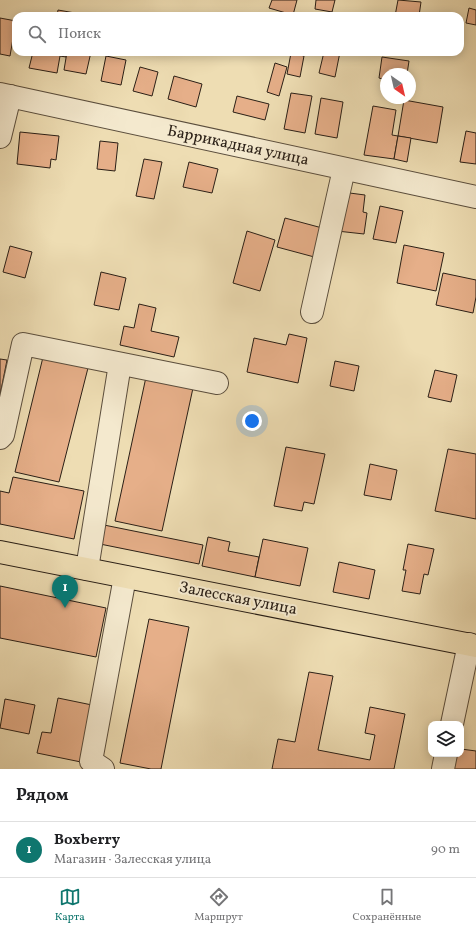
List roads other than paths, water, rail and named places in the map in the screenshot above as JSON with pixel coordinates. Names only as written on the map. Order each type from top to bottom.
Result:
[{"type":"main road","name":"Залесская улица","points":[[0,552],[472,645]]},
{"type":"street","points":[[0,137],[5,95]]},
{"type":"street","name":"Баррикадная улица","points":[[5,95],[476,197]]},
{"type":"street","points":[[312,312],[344,169]]},
{"type":"street","points":[[0,438],[3,435],[23,344],[217,383]]},
{"type":"street","points":[[87,569],[120,364]]},
{"type":"street","points":[[103,769],[91,761],[125,576]]},
{"type":"street","points":[[453,721],[472,645]]},
{"type":"street","points":[[443,769],[445,757]]},
{"type":"place","name":"Boxberry","points":[[65,608]]}]
